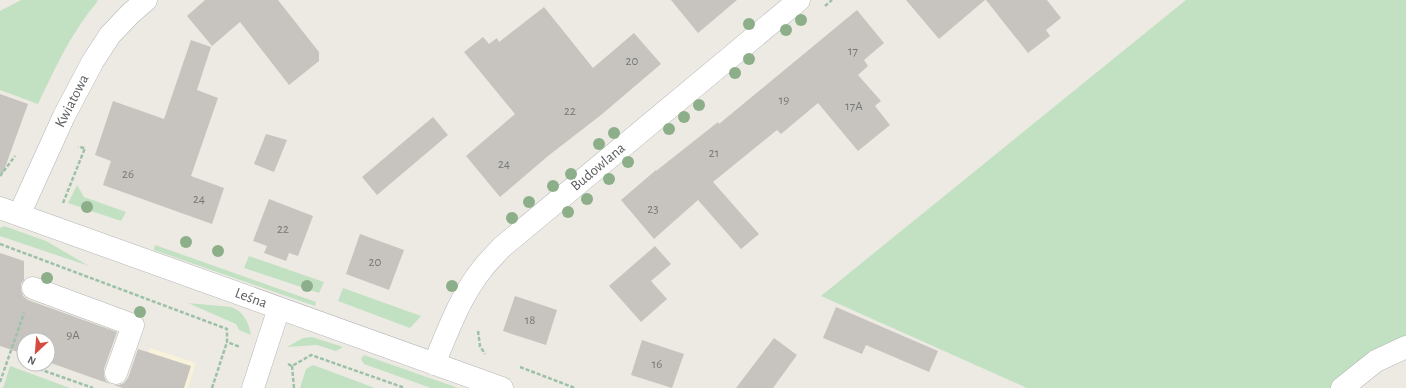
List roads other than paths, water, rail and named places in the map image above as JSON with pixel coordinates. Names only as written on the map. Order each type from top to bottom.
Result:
[{"type":"street","name":"Kwiatowa","points":[[10,212],[93,62],[110,35],[146,0]]},
{"type":"street","name":"Budowlana","points":[[434,364],[457,310],[470,287],[483,267],[502,247],[799,0]]},
{"type":"street","name":"Leśna","points":[[10,212],[502,388]]},
{"type":"street","points":[[32,288],[133,325],[116,373]]},
{"type":"street","points":[[253,388],[279,308]]},
{"type":"street","points":[[1342,388],[1376,361],[1406,347]]}]
